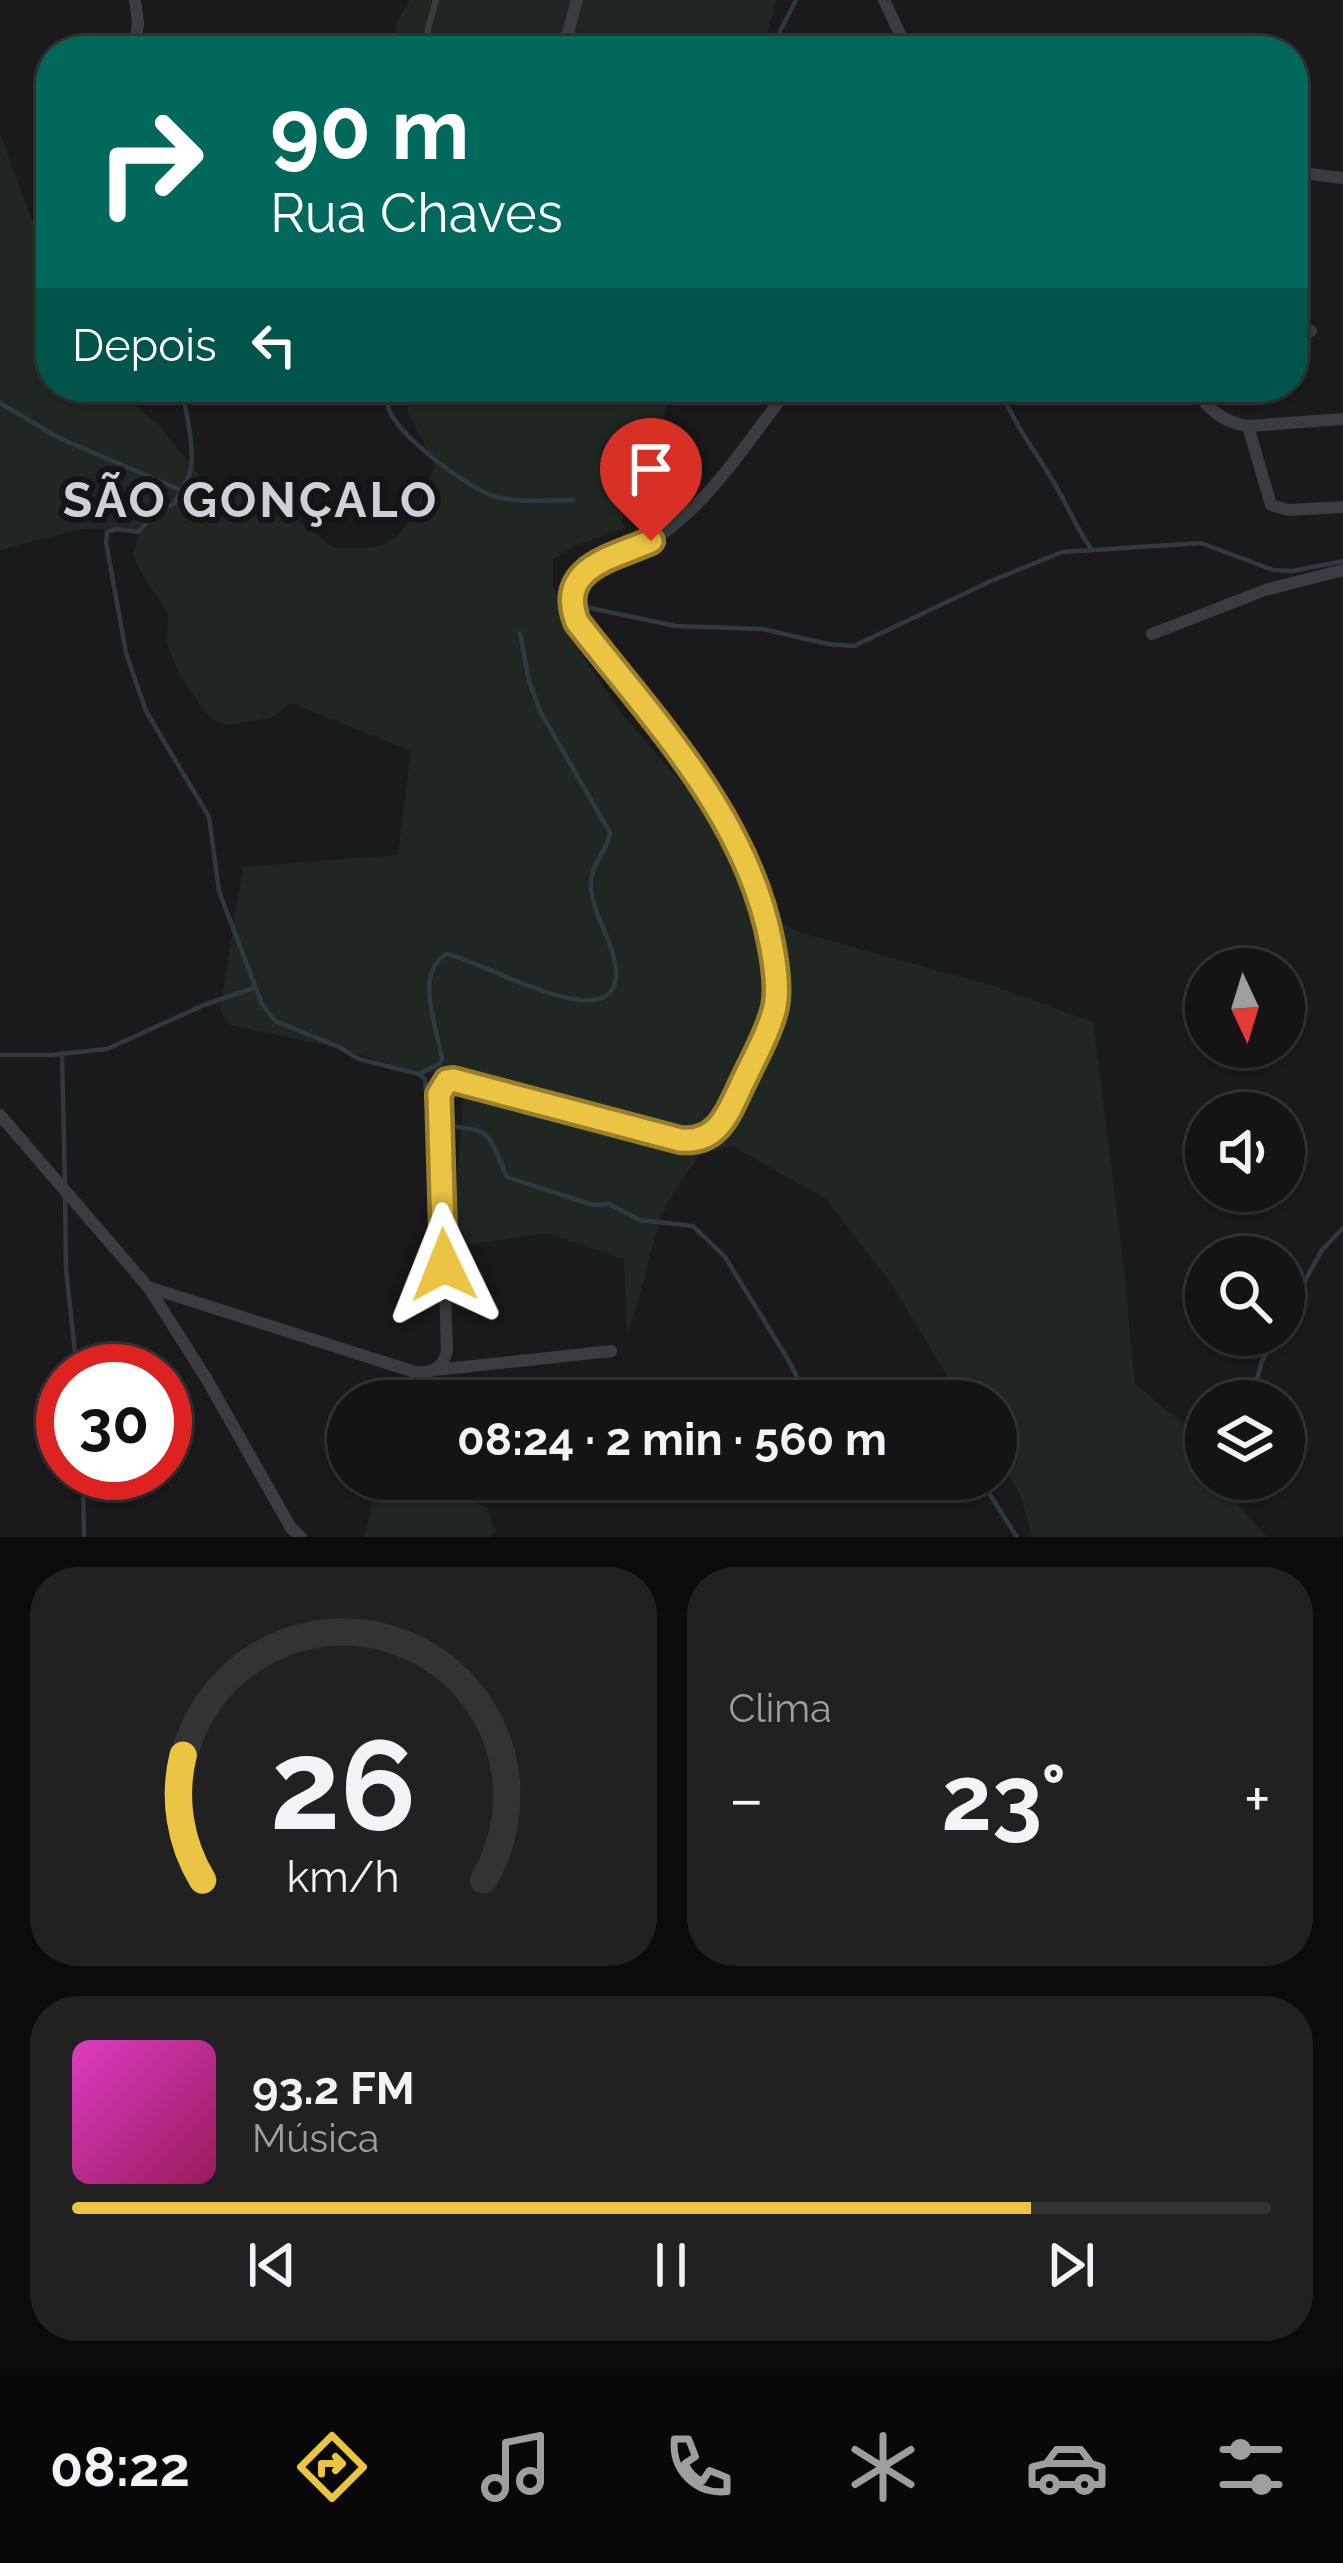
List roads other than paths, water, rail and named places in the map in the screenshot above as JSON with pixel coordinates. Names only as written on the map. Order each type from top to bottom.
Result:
[{"type":"street","points":[[135,0],[136,36]]},
{"type":"street","points":[[567,36],[577,0]]},
{"type":"street","points":[[884,0],[901,36]]},
{"type":"street","points":[[1308,174],[1343,178]]},
{"type":"street","points":[[434,1371],[447,1351],[439,1094],[447,1081],[680,1140],[696,1140],[712,1135],[723,1122],[775,1008],[765,914],[727,827],[698,774],[577,622],[572,596],[586,571],[651,541],[685,515],[778,402]]},
{"type":"street","points":[[1204,402],[1215,415],[1248,426],[1343,419]]},
{"type":"street","points":[[1248,426],[1270,505],[1288,510],[1343,508]]},
{"type":"street","points":[[1152,634],[1265,590],[1343,570]]},
{"type":"street","points":[[0,1114],[148,1287],[291,1528],[301,1537]]},
{"type":"street","points":[[148,1287],[416,1372],[611,1352]]},
{"type":"lane","points":[[426,36],[436,0]]},
{"type":"waterway","points":[[778,36],[796,0]]},
{"type":"waterway","points":[[184,402],[191,469],[174,504],[159,510],[138,532],[107,532],[106,542],[126,653],[146,711],[209,817],[219,891],[262,1004],[275,1021],[359,1059],[419,1074],[442,1060],[429,989],[436,964],[446,954],[570,998],[594,1000],[610,992],[615,962],[591,884],[610,833],[540,711],[520,633]]},
{"type":"waterway","points":[[388,402],[403,431],[434,459],[484,492],[525,501],[573,500]]},
{"type":"waterway","points":[[1006,402],[1092,550]]},
{"type":"waterway","points":[[0,403],[59,438],[178,489]]},
{"type":"waterway","points":[[576,605],[676,626],[762,629],[854,646],[1062,552],[1201,543],[1273,570],[1343,561]]},
{"type":"waterway","points":[[0,1055],[107,1049],[256,987]]},
{"type":"waterway","points":[[62,1053],[65,1186]]},
{"type":"waterway","points":[[419,1074],[425,1079],[427,1102],[435,1110]]},
{"type":"waterway","points":[[442,1119],[484,1134],[507,1177],[593,1205],[609,1204],[640,1220],[693,1226],[725,1257],[798,1380]]},
{"type":"waterway","points":[[65,1197],[74,1344]]},
{"type":"waterway","points":[[1305,1280],[1322,1250],[1343,1228]]},
{"type":"waterway","points":[[1257,1380],[1264,1356]]},
{"type":"waterway","points":[[83,1500],[84,1537]]},
{"type":"waterway","points":[[993,1500],[1017,1537]]},
{"type":"district","name":"SÃO GONÇALO","points":[[251,500]]}]
